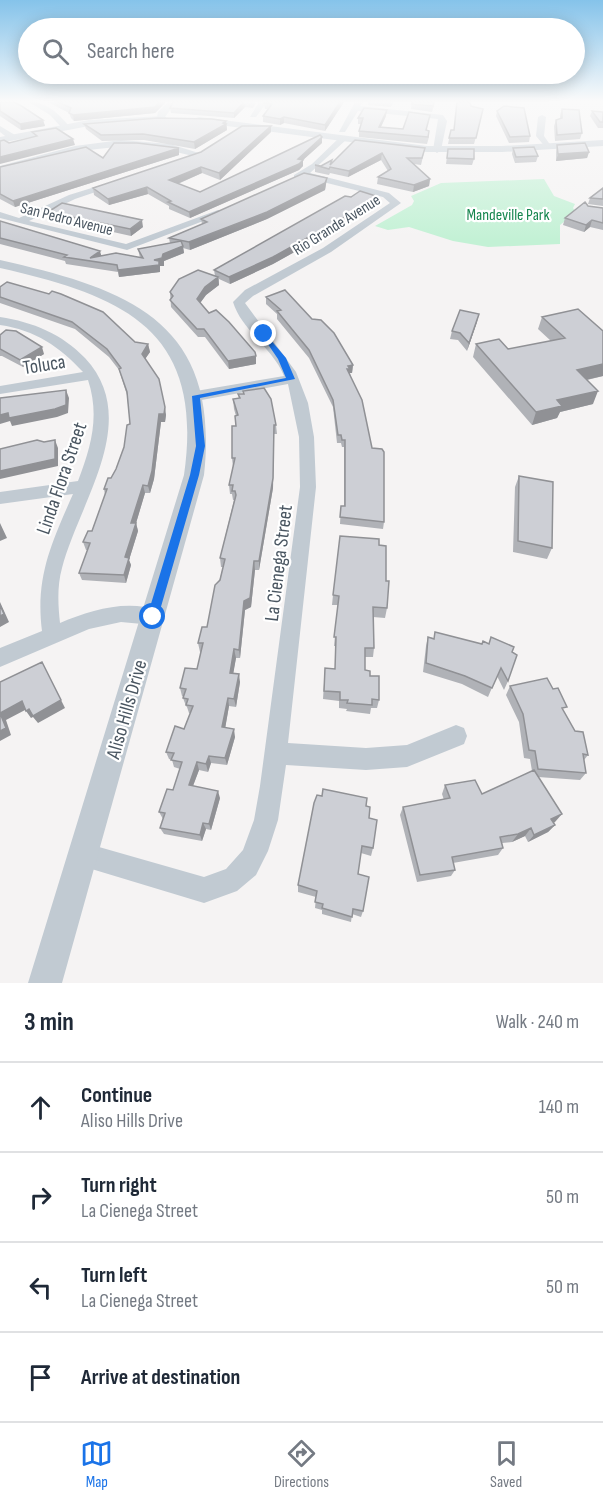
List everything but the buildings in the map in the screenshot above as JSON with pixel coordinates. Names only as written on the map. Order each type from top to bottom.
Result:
[{"type":"street","points":[[0,169],[74,148]]},
{"type":"street","points":[[175,148],[198,154]]},
{"type":"street","points":[[179,162],[211,148]]},
{"type":"street","points":[[282,184],[303,174],[329,148]]},
{"type":"street","points":[[424,148],[437,150],[495,148]]},
{"type":"street","name":"Rio Grande Avenue","points":[[239,302],[249,293],[327,250],[396,203],[386,195],[303,174]]},
{"type":"street","points":[[19,222],[72,197],[123,182]]},
{"type":"street","name":"San Pedro Avenue","points":[[0,215],[19,222],[127,247],[229,208]]},
{"type":"street","name":"Aliso Hills Drive","points":[[0,264],[89,287],[118,300],[145,317],[167,339],[186,367],[196,396],[200,446],[194,475],[55,957],[45,983]]},
{"type":"street","name":"La Cienega Street","points":[[84,855],[204,890],[224,887],[246,869],[256,851],[276,753],[308,487],[309,447],[302,408],[282,358],[264,334],[242,311],[239,302]]},
{"type":"street","name":"Linda Flora Street","points":[[0,321],[19,323],[52,338],[80,358],[93,375],[100,394],[104,419],[98,448],[52,570],[48,598],[52,634]]},
{"type":"street","name":"Toluca","points":[[0,390],[93,375]]},
{"type":"street","points":[[196,396],[291,379]]},
{"type":"street","points":[[0,498],[84,486]]},
{"type":"street","points":[[0,658],[87,621],[121,614],[153,617]]},
{"type":"street","points":[[276,753],[366,759],[407,756],[456,736]]},
{"type":"green space","name":"Mandeville Park","points":[[544,179],[554,196],[575,204],[573,208],[576,212],[560,225],[560,244],[488,247],[453,241],[409,227],[388,230],[375,226],[412,205],[414,201],[411,196],[441,183]]},
{"type":"route","points":[[153,617],[194,475],[200,446],[200,419],[196,396],[291,379],[282,358],[264,334]]}]
